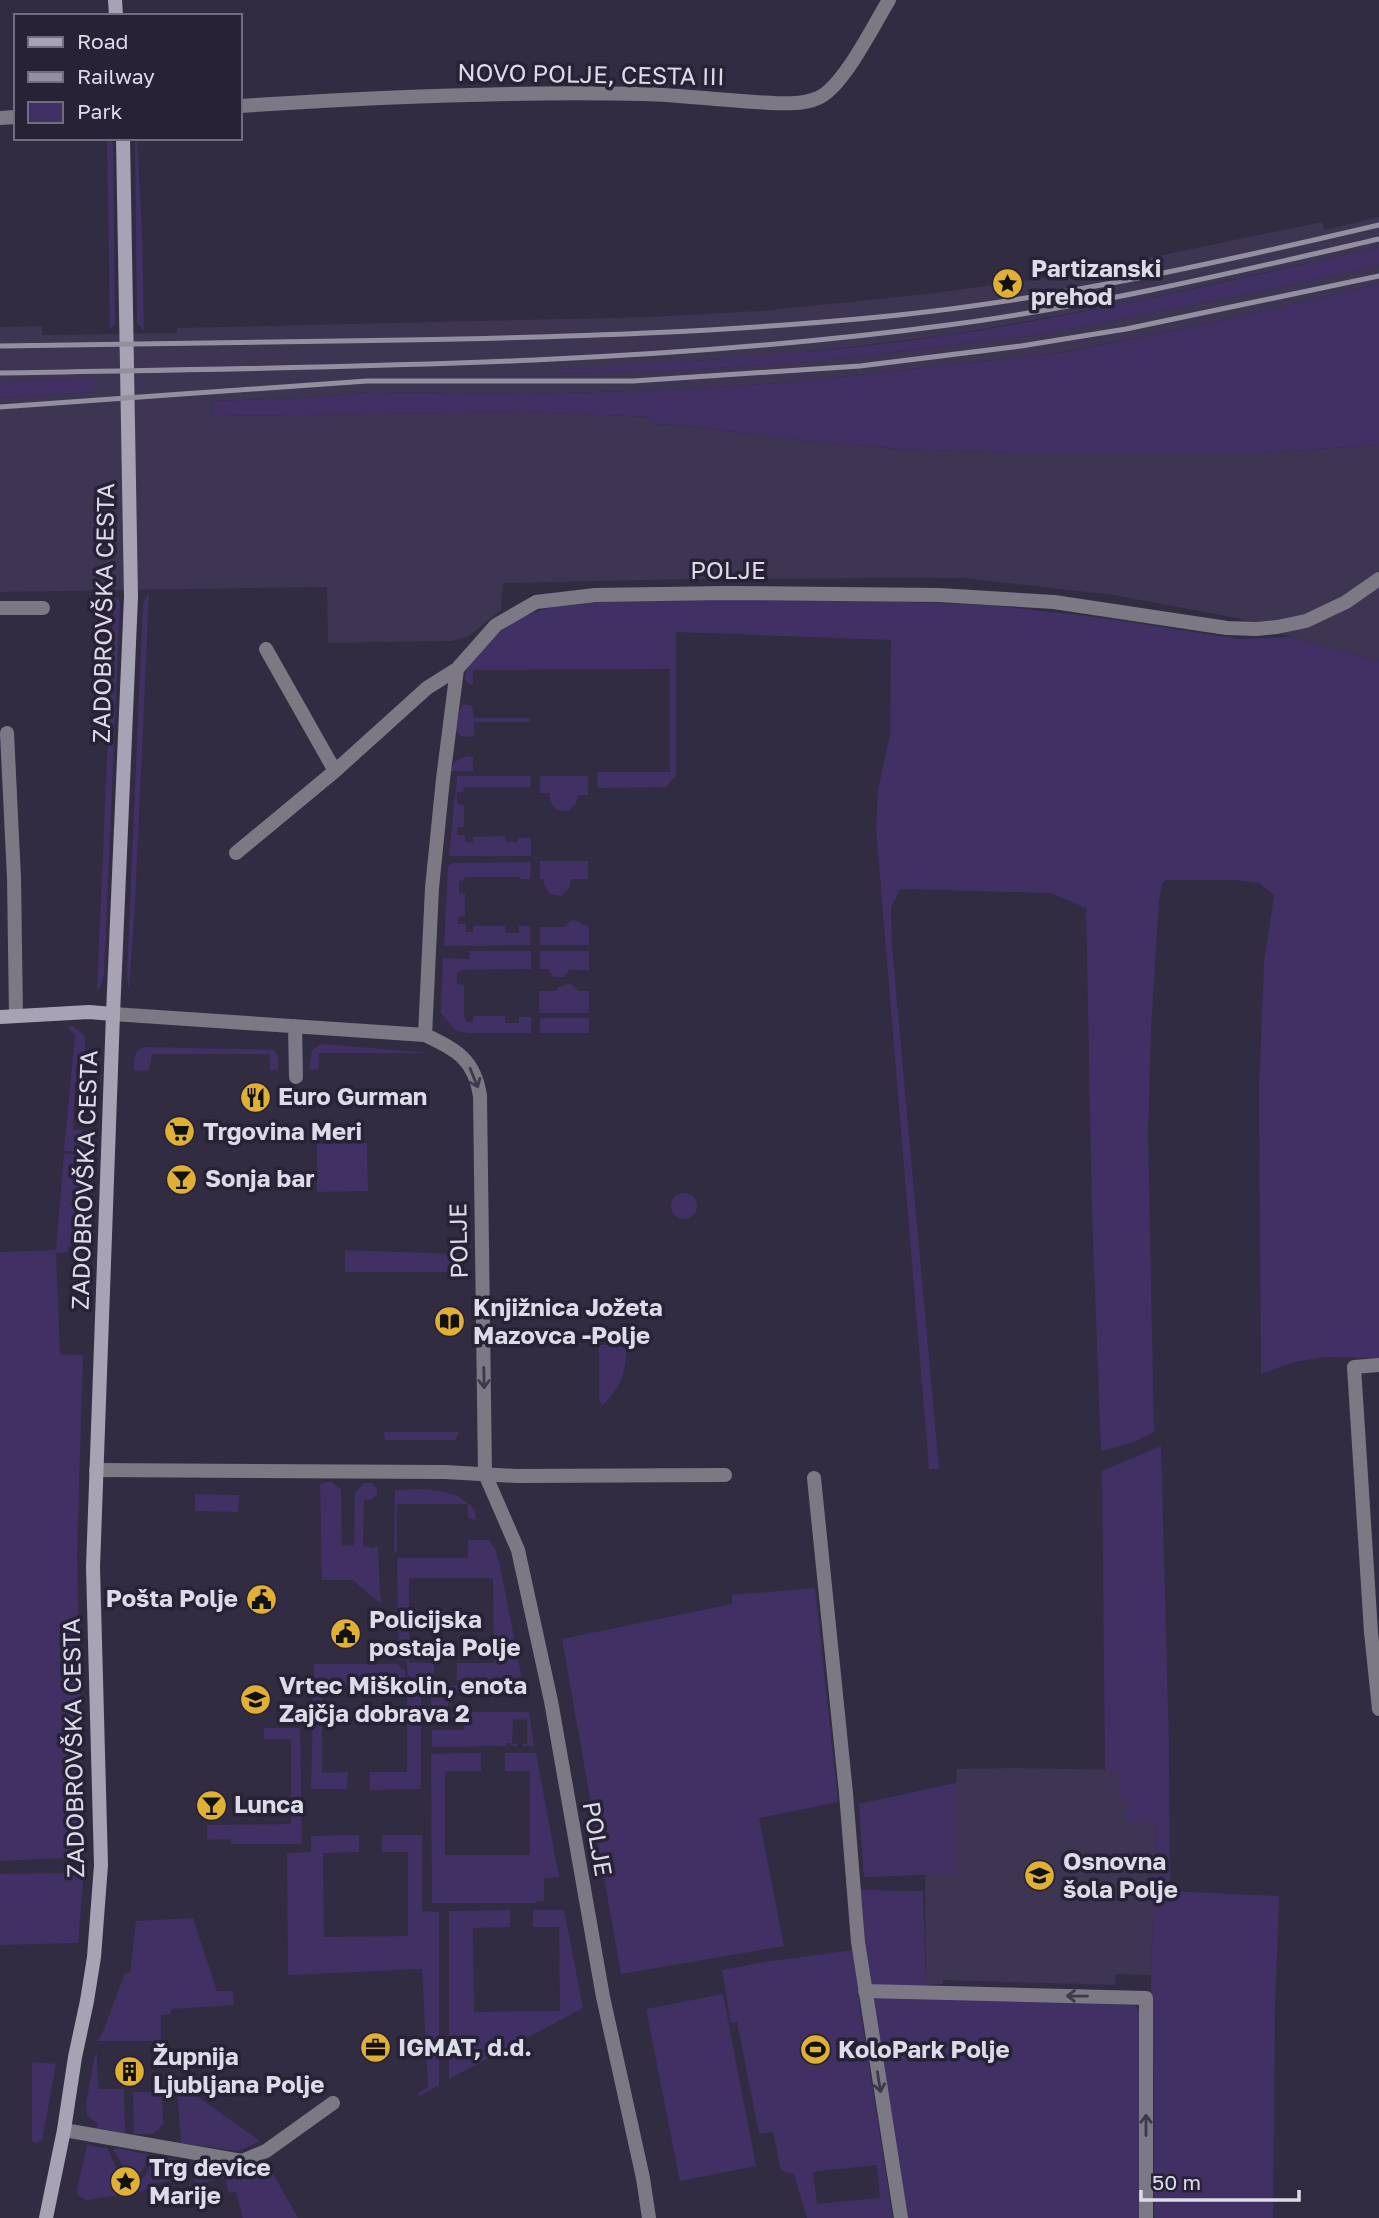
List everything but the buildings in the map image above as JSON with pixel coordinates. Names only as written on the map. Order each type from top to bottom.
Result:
[{"type":"main road","name":"ZADOBROVŠKA CESTA","points":[[46,2218],[65,2130],[75,2057],[94,1957],[101,1865],[93,1567],[131,597],[123,140]]},
{"type":"main road","points":[[0,1017],[113,1013]]},
{"type":"street","name":"NOVO POLJE, CESTA III","points":[[242,106],[541,92],[647,94],[776,103],[815,100],[826,94],[842,78],[889,0]]},
{"type":"street","name":"POLJE","points":[[236,853],[335,771],[427,688],[457,669],[496,625],[536,601],[595,595],[724,593],[939,595],[1054,601],[1227,628],[1256,629],[1306,621],[1346,602],[1379,579]]},
{"type":"street","points":[[0,608],[43,608]]},
{"type":"street","points":[[266,649],[335,771]]},
{"type":"street","points":[[425,1035],[432,888],[457,669]]},
{"type":"street","points":[[7,733],[14,878],[16,1016]]},
{"type":"street","name":"POLJE","points":[[113,1013],[425,1035],[453,1048],[471,1068],[480,1096],[485,1474],[518,1550],[548,1687],[590,1929],[643,2178],[649,2218]]},
{"type":"street","points":[[295,1026],[296,1077]]},
{"type":"street","points":[[1379,1365],[1354,1367],[1371,1632],[1379,1709]]},
{"type":"street","points":[[96,1470],[348,1471],[516,1476],[725,1475]]},
{"type":"street","points":[[814,1479],[846,1793],[858,1942],[901,2218]]},
{"type":"street","points":[[865,1991],[1146,1998],[1146,2218]]},
{"type":"street","points":[[65,2130],[242,2161],[266,2151],[333,2103]]},
{"type":"shaded area","points":[[1379,217],[1379,247],[1118,305],[949,335],[783,355],[558,374],[672,371],[811,362],[1045,334],[1275,289],[1379,265],[1379,284],[1210,323],[1065,352],[795,382],[667,390],[527,394],[371,392],[213,401],[212,416],[527,412],[653,417],[654,424],[818,442],[901,449],[1016,453],[1258,453],[1379,445],[1379,661],[1291,637],[1237,618],[1113,595],[964,578],[503,583],[501,610],[469,636],[451,641],[328,643],[327,587],[0,592],[0,398],[93,392],[93,380],[0,381],[0,327],[42,326],[42,335],[177,333],[177,328],[651,317],[760,311],[928,294],[1071,274],[1322,222],[1325,230]]},
{"type":"shaded area","name":"Osnovna šola Polje","points":[[957,1769],[1120,1770],[1156,1823],[1151,1975],[1116,1974],[1115,1985],[943,1980],[943,1984],[926,1985],[925,1875],[864,1877],[859,1804],[956,1783]]},
{"type":"green space","points":[[107,140],[111,140],[113,145],[115,324],[110,329]]},
{"type":"green space","points":[[137,140],[144,331],[137,323],[135,143]]},
{"type":"green space","points":[[1379,247],[1379,265],[1275,289],[1045,334],[811,362],[672,371],[558,374],[560,369],[804,352],[949,335],[1111,306]]},
{"type":"green space","points":[[1379,284],[1379,445],[1258,453],[1016,453],[901,449],[818,442],[654,424],[652,417],[527,412],[212,416],[213,401],[371,392],[527,394],[667,390],[795,382],[1066,352],[1210,323]]},
{"type":"green space","points":[[93,380],[93,392],[0,398],[0,381]]},
{"type":"green space","points":[[149,593],[129,990],[127,976],[143,603]]},
{"type":"green space","points":[[114,596],[120,601],[104,974],[97,992]]},
{"type":"green space","points":[[853,600],[991,605],[1103,618],[1240,639],[1291,637],[1379,661],[1379,1358],[1324,1357],[1294,1362],[1261,1374],[1259,1089],[1264,963],[1274,895],[1259,883],[1237,880],[1166,880],[1162,884],[1159,901],[1148,1133],[1154,1432],[1131,1443],[1101,1451],[1092,1213],[1086,908],[1051,893],[900,889],[891,907],[892,947],[939,1469],[929,1469],[876,828],[878,790],[890,735],[891,640],[676,632],[676,776],[666,787],[598,788],[597,772],[670,772],[670,669],[473,670],[473,684],[465,681],[468,667],[473,660],[502,630],[547,608],[598,601]]},
{"type":"green space","points":[[464,704],[472,706],[474,718],[530,718],[530,722],[474,722],[474,735],[461,736],[456,731],[460,709]]},
{"type":"green space","points":[[467,756],[473,757],[473,771],[451,771],[454,762]]},
{"type":"green space","points":[[457,776],[531,776],[530,787],[464,787],[463,792],[457,792],[457,804],[464,805],[464,827],[458,827],[457,835],[465,835],[465,842],[473,842],[473,837],[505,836],[506,842],[531,838],[531,856],[449,856]]},
{"type":"green space","points":[[540,776],[588,776],[588,795],[578,795],[576,803],[569,811],[556,810],[550,801],[550,793],[540,793]]},
{"type":"green space","points":[[540,861],[588,861],[588,879],[571,879],[569,888],[561,896],[550,894],[544,885],[544,879],[540,879]]},
{"type":"green space","points":[[531,862],[530,879],[465,877],[459,881],[459,893],[465,894],[465,916],[458,917],[458,924],[466,924],[466,932],[473,932],[473,926],[505,926],[506,933],[519,933],[519,926],[530,926],[530,945],[444,946],[448,866],[453,863]]},
{"type":"green space","points":[[575,920],[589,927],[589,945],[540,945],[540,927],[564,927]]},
{"type":"green space","points":[[470,951],[531,951],[531,969],[463,970],[457,972],[457,984],[464,985],[466,1022],[473,1022],[473,1016],[505,1016],[505,1023],[519,1023],[519,1017],[531,1017],[531,1033],[456,1031],[441,1013],[443,958],[469,959]]},
{"type":"green space","points":[[540,951],[589,951],[589,970],[569,970],[564,977],[554,977],[548,969],[540,969]]},
{"type":"green space","points":[[568,984],[579,991],[589,991],[589,1013],[539,1013],[539,991],[556,991]]},
{"type":"green space","points":[[540,1018],[589,1018],[589,1033],[540,1033]]},
{"type":"green space","points":[[73,1026],[85,1036],[84,1081],[75,1081],[73,1130],[82,1130],[84,1152],[64,1151],[75,1036],[68,1027]]},
{"type":"green space","points":[[322,1044],[431,1053],[319,1053],[318,1069],[309,1069],[312,1050]]},
{"type":"green space","points":[[146,1047],[273,1050],[278,1056],[278,1069],[270,1071],[270,1054],[152,1054],[149,1071],[134,1070],[136,1053]]},
{"type":"green space","points":[[367,1143],[368,1191],[317,1192],[317,1144]]},
{"type":"green space","points":[[64,1154],[84,1155],[89,1193],[80,1193],[78,1245],[68,1246],[68,1252],[56,1253],[60,1354],[83,1355],[77,1554],[84,1857],[0,1861],[0,1252],[56,1250]]},
{"type":"green space","points":[[684,1193],[693,1197],[697,1206],[693,1215],[684,1219],[675,1215],[671,1206],[675,1197]]},
{"type":"green space","points":[[345,1250],[457,1254],[456,1272],[345,1272]]},
{"type":"green space","points":[[626,1344],[622,1378],[602,1405],[599,1399],[599,1345]]},
{"type":"green space","points":[[384,1432],[459,1432],[455,1440],[385,1440]]},
{"type":"green space","points":[[1161,1446],[1170,1891],[1279,1896],[1273,2218],[1155,2218],[1154,2215],[1151,1975],[1156,1823],[1126,1822],[1127,1800],[1120,1799],[1120,1771],[1105,1770],[1102,1471]]},
{"type":"green space","points":[[331,1482],[341,1489],[342,1546],[354,1545],[355,1493],[364,1483],[372,1483],[377,1488],[377,1495],[364,1500],[363,1546],[378,1546],[380,1596],[383,1602],[377,1601],[353,1580],[322,1580],[320,1484]]},
{"type":"green space","points":[[422,1489],[444,1492],[457,1496],[468,1504],[397,1504],[397,1552],[394,1552],[395,1490]]},
{"type":"green space","points":[[195,1494],[239,1495],[238,1512],[195,1511]]},
{"type":"green space","points":[[468,1504],[475,1510],[476,1520],[468,1518]]},
{"type":"green space","points":[[489,1540],[495,1549],[522,1679],[457,1680],[457,1663],[494,1663],[493,1578],[409,1578],[409,1662],[434,1663],[434,1680],[414,1680],[408,1675],[406,1660],[399,1660],[397,1558],[468,1558],[468,1541]]},
{"type":"green space","points":[[815,1588],[838,1802],[759,1818],[784,1946],[621,1974],[562,1639],[732,1604],[732,1595]]},
{"type":"green space","points":[[314,1664],[397,1664],[405,1671],[405,1682],[421,1684],[421,1789],[370,1790],[370,1772],[407,1772],[407,1686],[322,1687],[322,1773],[348,1772],[347,1789],[311,1789]]},
{"type":"green space","points":[[431,1686],[524,1686],[524,1690],[448,1691],[448,1712],[529,1712],[534,1746],[523,1746],[527,1744],[527,1720],[513,1719],[512,1744],[517,1746],[507,1743],[506,1746],[432,1747],[432,1730],[464,1730],[464,1720],[431,1720]]},
{"type":"green space","points":[[264,1728],[300,1728],[302,1844],[231,1844],[230,1839],[207,1840],[207,1825],[291,1824],[291,1739],[264,1739]]},
{"type":"green space","points":[[481,1753],[481,1771],[445,1771],[445,1855],[530,1855],[530,1771],[505,1771],[505,1753],[536,1753],[559,1877],[544,1878],[544,1901],[432,1903],[431,1754]]},
{"type":"green space","points":[[956,1783],[955,1873],[864,1877],[859,1804]]},
{"type":"green space","points":[[359,1835],[359,1852],[323,1853],[324,1937],[408,1936],[408,1852],[382,1852],[382,1835],[422,1835],[422,1911],[439,1912],[439,2085],[420,2096],[417,2093],[428,2088],[422,1969],[288,1975],[287,1853],[311,1852],[311,1836]]},
{"type":"green space","points":[[84,1873],[78,1943],[0,1945],[0,1874]]},
{"type":"green space","points":[[861,1890],[923,1891],[926,1985],[869,1986]]},
{"type":"green space","points":[[510,1910],[510,1927],[473,1928],[474,2012],[560,2011],[559,1927],[533,1927],[533,1910],[564,1910],[583,2008],[449,2079],[449,1911]]},
{"type":"green space","points":[[193,1918],[217,1991],[233,1991],[234,2005],[171,2009],[171,2014],[161,2015],[161,2041],[97,2041],[125,1973],[130,1973],[136,1921]]},
{"type":"green space","points":[[854,1950],[859,2002],[893,2218],[807,2218],[794,2174],[781,2171],[773,2132],[759,2134],[737,2022],[731,2023],[722,1970]],"holes":[[[877,2165],[880,2198],[817,2204],[813,2172]]]},
{"type":"green space","points":[[723,1994],[756,2166],[680,2181],[646,2009]]},
{"type":"green space","points":[[876,1997],[1135,2005],[1140,2013],[1142,2124],[1139,2218],[907,2218],[872,2005]]},
{"type":"green space","points":[[97,2054],[98,2089],[124,2089],[125,2133],[97,2128],[98,2124],[87,2116],[86,2103]]},
{"type":"green space","points":[[32,2062],[56,2064],[42,2141],[39,2140],[39,2143],[32,2142]]},
{"type":"green space","points":[[177,2089],[187,2089],[260,2141],[239,2151],[181,2143]]},
{"type":"green space","points":[[133,2092],[162,2092],[163,2124],[154,2134],[134,2134]]},
{"type":"green space","points":[[87,2145],[107,2148],[129,2193],[87,2200],[78,2196]]},
{"type":"green space","points":[[113,2149],[149,2155],[144,2168],[132,2182]]},
{"type":"green space","points":[[153,2156],[184,2160],[188,2177],[154,2184],[154,2188],[136,2192],[135,2188],[148,2171]]},
{"type":"green space","points":[[190,2163],[226,2169],[238,2176],[266,2170],[272,2172],[298,2218],[243,2218],[236,2192],[229,2193],[225,2178],[196,2184]]},
{"type":"railway","points":[[0,346],[529,337],[714,330],[837,321],[960,308],[1080,289],[1379,225]]},
{"type":"railway","points":[[0,373],[475,362],[593,357],[830,339],[948,325],[1056,308],[1379,239]]},
{"type":"railway","points":[[0,407],[367,381],[633,381],[860,366],[1021,346],[1126,329],[1379,276]]},
{"type":"place","name":"Partizanski prehod","points":[[1008,283]]},
{"type":"place","name":"Euro Gurman","points":[[255,1097]]},
{"type":"place","name":"Trgovina Meri","points":[[180,1132]]},
{"type":"place","name":"Sonja bar","points":[[182,1179]]},
{"type":"place","name":"Knjižnica Jožeta Mazovca -Polje","points":[[450,1322]]},
{"type":"place","name":"Pošta Polje","points":[[261,1599]]},
{"type":"place","name":"Policijska postaja Polje","points":[[346,1634]]},
{"type":"place","name":"Vrtec Miškolin, enota Zajčja dobrava 2","points":[[256,1700]]},
{"type":"place","name":"Lunca","points":[[211,1805]]},
{"type":"place","name":"Osnovna šola Polje","points":[[1040,1876]]},
{"type":"place","name":"IGMAT, d.d.","points":[[375,2048]]},
{"type":"place","name":"KoloPark Polje","points":[[815,2050]]},
{"type":"place","name":"Župnija Ljubljana Polje","points":[[130,2071]]},
{"type":"place","name":"Trg device Marije","points":[[126,2182]]}]
